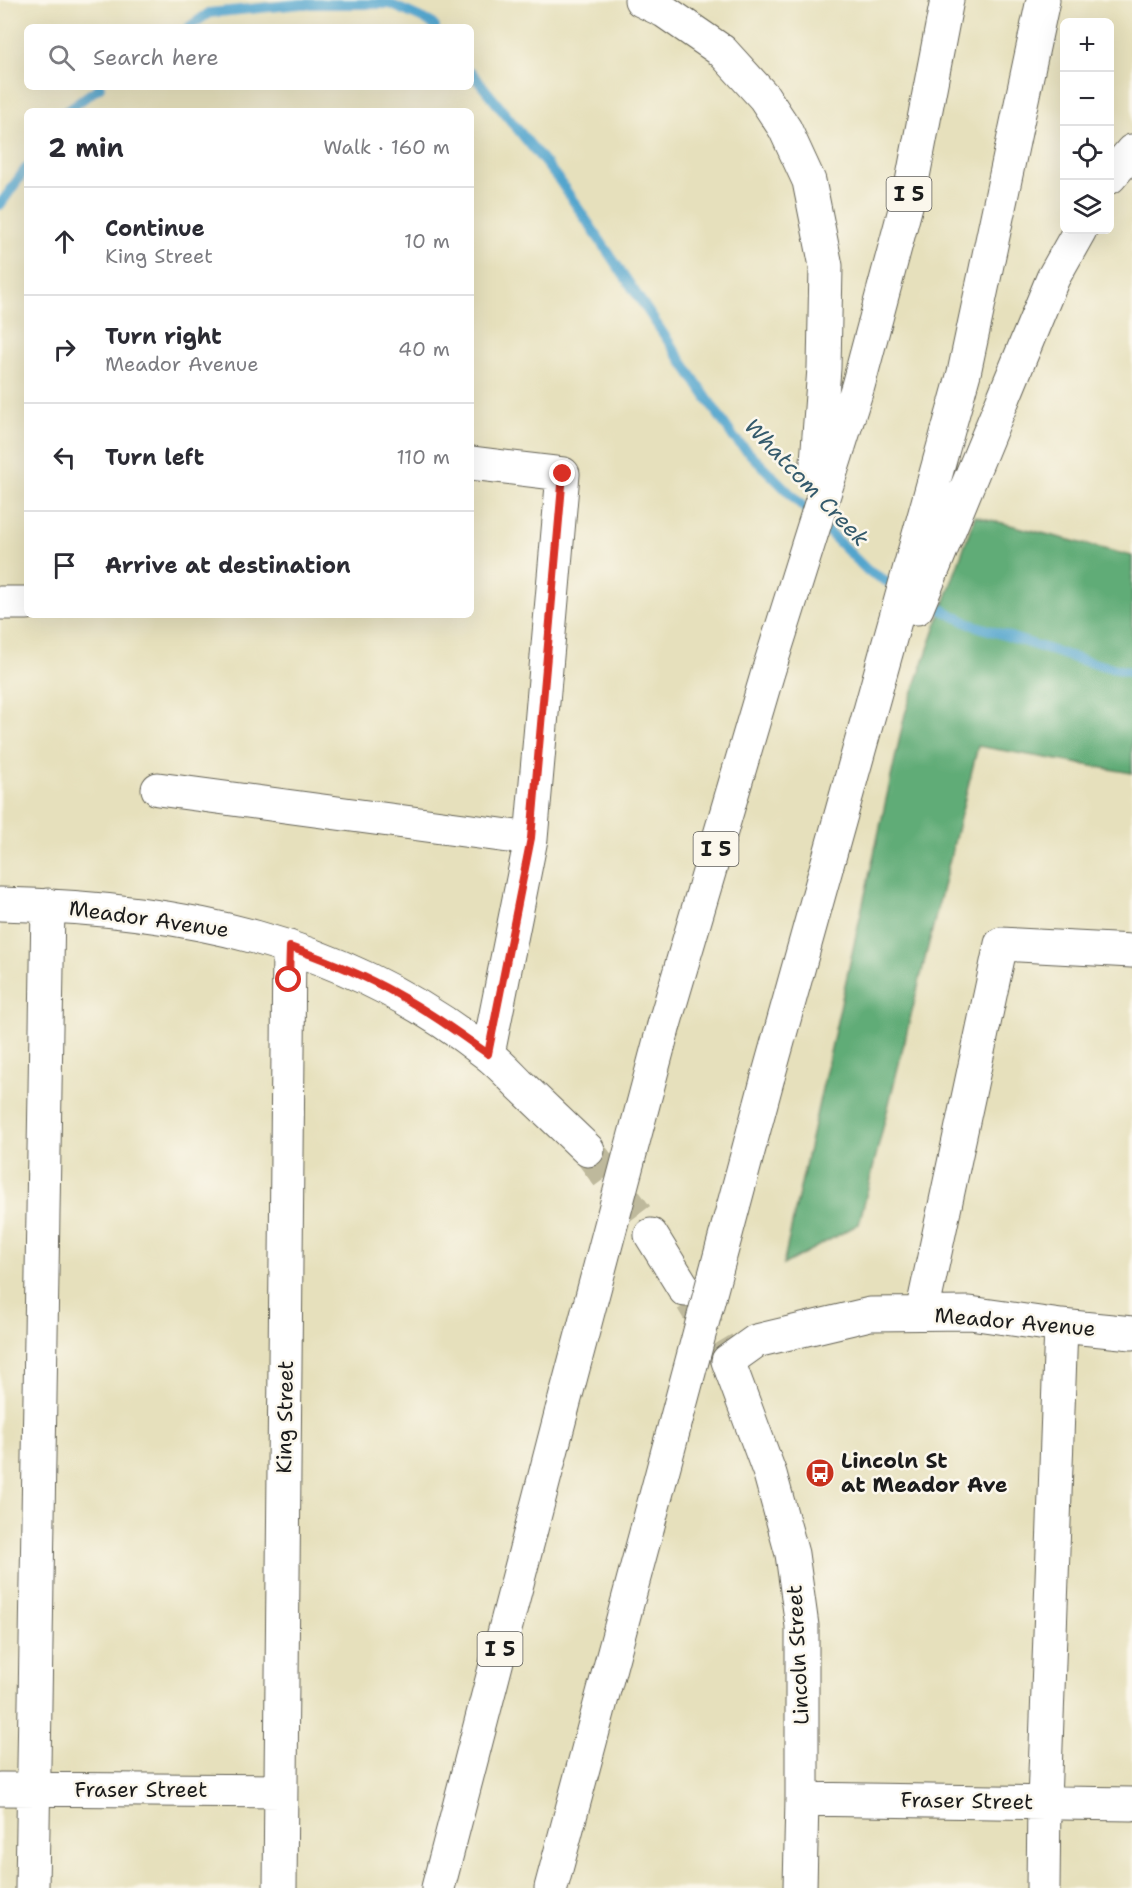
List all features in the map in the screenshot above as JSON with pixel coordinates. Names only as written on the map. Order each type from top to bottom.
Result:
[{"type":"main road","points":[[641,0],[664,11],[722,51],[764,97],[785,129],[809,181],[826,266],[824,368],[812,532]]},
{"type":"main road","name":"I 5","points":[[438,1888],[664,1025],[768,672],[858,386],[911,187],[947,0]]},
{"type":"main road","points":[[551,1888],[768,1077],[964,373],[1043,0]]},
{"type":"main road","points":[[1114,172],[1132,151]]},
{"type":"main road","points":[[862,740],[1053,278],[1078,234]]},
{"type":"main road","points":[[474,463],[563,474],[531,838],[488,1054]]},
{"type":"main road","points":[[0,603],[24,603]]},
{"type":"main road","points":[[158,789],[531,838]]},
{"type":"main road","name":"Meador Avenue","points":[[0,904],[48,905],[136,913],[189,921],[231,930],[335,963],[394,992],[434,1016],[488,1054],[588,1150]]},
{"type":"main road","points":[[32,1888],[48,905]]},
{"type":"main road","points":[[922,1313],[1001,944],[1132,951]]},
{"type":"main road","name":"King Street","points":[[280,1888],[290,947]]},
{"type":"main road","points":[[651,1235],[685,1290]]},
{"type":"main road","name":"Meador Avenue","points":[[728,1361],[756,1341],[870,1314],[970,1313],[1132,1333]]},
{"type":"main road","points":[[1043,1888],[1061,1326]]},
{"type":"main road","name":"Lincoln Street","points":[[728,1361],[770,1474],[792,1554],[802,1626],[800,1888]]},
{"type":"main road","name":"Fraser Street","points":[[0,1789],[281,1791]]},
{"type":"main road","name":"Fraser Street","points":[[802,1799],[1132,1804]]},
{"type":"green space","points":[[975,516],[1132,556],[1132,773],[978,746],[859,1224],[783,1265],[905,714]]},
{"type":"waterway","name":"Whatcom Creek","points":[[193,24],[209,13],[301,4],[390,4],[432,24]]},
{"type":"waterway","name":"Whatcom Creek","points":[[474,76],[559,180],[734,438],[868,571],[901,589]]},
{"type":"waterway","name":"Whatcom Creek","points":[[70,108],[96,90]]},
{"type":"waterway","name":"Whatcom Creek","points":[[0,205],[24,171]]},
{"type":"waterway","name":"Whatcom Creek","points":[[923,600],[970,624],[1081,660],[1132,673]]},
{"type":"tunnel","points":[[588,1150],[651,1235]]},
{"type":"tunnel","points":[[692,1301],[728,1361]]},
{"type":"place","name":"Lincoln St at Meador Ave","points":[[820,1473]]},
{"type":"route","points":[[289,980],[290,947],[335,963],[394,992],[434,1016],[488,1054],[531,838],[563,474]]}]
